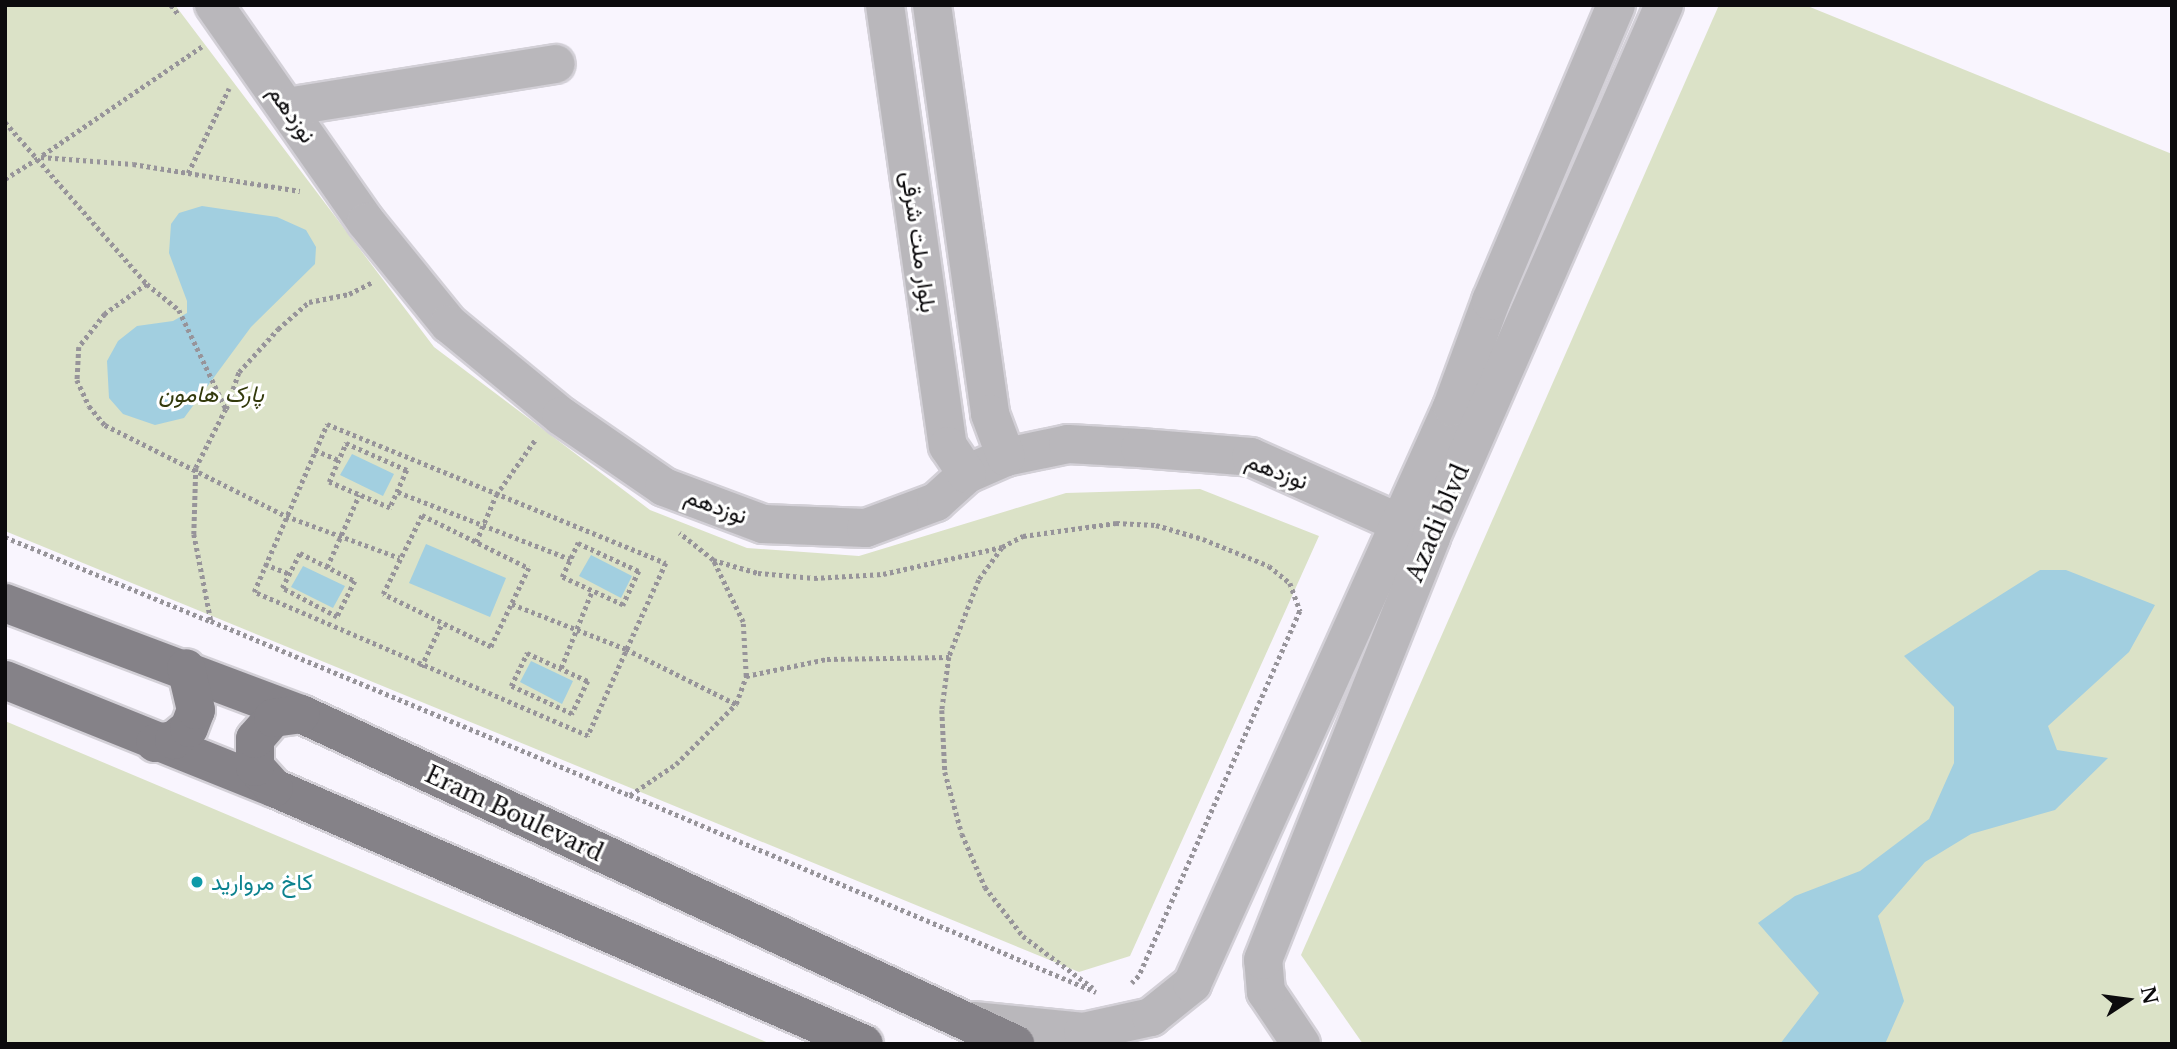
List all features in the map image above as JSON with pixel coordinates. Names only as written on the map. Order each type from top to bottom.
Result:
[{"type":"main road","name":"Eram Boulevard","points":[[5,603],[186,668],[300,714],[946,1016],[1015,1044]]},
{"type":"main road","points":[[155,743],[174,740],[188,727],[196,710],[186,668]]},
{"type":"main road","points":[[5,680],[155,743],[274,788],[863,1044]]},
{"type":"main road","points":[[274,788],[255,767],[255,739],[273,718],[300,714]]},
{"type":"street","name":"نوزدهم","points":[[214,5],[366,222],[449,324],[561,416],[664,487],[763,524],[866,528],[936,502],[967,474],[1006,457],[1068,444],[1251,457],[1415,531]]},
{"type":"street","name":"بلوار ملت شرقی","points":[[885,5],[948,446],[967,474]]},
{"type":"street","name":"بلوار ملت شرقی","points":[[932,5],[990,414],[1006,457]]},
{"type":"street","name":"Azadi blvd","points":[[1301,1044],[1266,992],[1263,960],[1415,531],[1616,5]]},
{"type":"street","name":"Azadi blvd","points":[[1415,531],[1664,5]]},
{"type":"street","points":[[287,107],[556,64]]},
{"type":"street","points":[[946,1016],[1016,1028],[1083,1032],[1150,1017],[1192,984],[1415,531]]},
{"type":"path","points":[[5,178],[41,157],[203,47],[210,55]]},
{"type":"path","points":[[188,173],[232,81],[240,91]]},
{"type":"path","points":[[5,122],[41,157],[147,284],[179,310],[226,409]]},
{"type":"path","points":[[41,157],[188,173],[305,191]]},
{"type":"path","points":[[211,621],[194,534],[196,468],[226,409],[239,372],[278,328],[309,302],[349,294],[381,277]]},
{"type":"path","points":[[147,284],[105,314],[79,347],[78,380],[89,406],[105,425],[196,468],[286,516],[400,558]]},
{"type":"path","points":[[327,424],[380,446],[666,563],[588,737],[421,667],[254,592],[327,424]]},
{"type":"path","points":[[476,542],[496,495],[541,432]]},
{"type":"path","points":[[346,443],[376,456],[407,470],[390,509],[329,482],[346,443]]},
{"type":"path","points":[[376,456],[380,446]]},
{"type":"path","points":[[316,450],[338,460]]},
{"type":"path","points":[[398,492],[570,559]]},
{"type":"path","points":[[327,567],[359,495]]},
{"type":"path","points":[[422,515],[476,542],[529,568],[491,647],[383,594],[422,515]]},
{"type":"path","points":[[671,526],[713,560],[758,573],[814,578],[883,574],[1002,547],[1047,531],[1116,523],[1157,525],[1269,566],[1297,596],[1300,611],[1139,976],[1125,989]]},
{"type":"path","points":[[5,537],[630,795],[1106,996],[1023,936],[985,887],[962,834],[945,772],[942,710],[949,657],[979,580],[1002,547]]},
{"type":"path","points":[[578,543],[639,571],[623,605],[562,577],[570,559],[578,543]]},
{"type":"path","points":[[300,553],[327,567],[355,582],[337,617],[282,588],[300,553]]},
{"type":"path","points":[[630,795],[676,764],[736,704],[746,676],[743,622],[713,560]]},
{"type":"path","points":[[265,564],[290,574]]},
{"type":"path","points":[[561,668],[592,591]]},
{"type":"path","points":[[308,616],[312,604]]},
{"type":"path","points":[[512,604],[626,649],[736,704]]},
{"type":"path","points":[[421,667],[442,623]]},
{"type":"path","points":[[527,653],[561,668],[588,681],[572,714],[512,686],[527,653]]},
{"type":"path","points":[[746,676],[827,659],[949,657]]},
{"type":"green space","name":"پارک هامون","points":[[5,5],[175,5],[434,347],[650,510],[747,548],[859,556],[1066,493],[1200,489],[1319,536],[1130,956],[1079,972],[5,531]]},
{"type":"green space","points":[[1719,5],[1805,5],[2172,154],[2172,1044],[1363,1044],[1301,955]]},
{"type":"green space","name":"کاخ مروارید","points":[[5,721],[771,1044],[5,1044]]},
{"type":"water","points":[[202,206],[277,217],[306,230],[316,247],[315,264],[251,327],[184,418],[155,425],[123,414],[109,398],[107,361],[118,341],[137,326],[173,321],[187,313],[187,301],[169,253],[171,224],[179,213]]},
{"type":"water","points":[[352,454],[394,474],[383,496],[340,475]]},
{"type":"water","points":[[426,544],[506,578],[490,617],[409,583]]},
{"type":"water","points":[[591,555],[632,576],[621,598],[579,576]]},
{"type":"water","points":[[303,566],[345,586],[333,608],[291,587]]},
{"type":"water","points":[[2040,570],[2066,570],[2155,605],[2129,652],[2048,726],[2057,750],[2108,758],[2055,810],[1971,834],[1925,862],[1878,916],[1904,1001],[1885,1044],[1780,1044],[1819,993],[1758,923],[1795,896],[1860,871],[1929,819],[1954,763],[1954,707],[1904,656]]},
{"type":"water","points":[[531,661],[573,681],[562,704],[520,682]]},
{"type":"place","name":"کاخ مروارید","points":[[197,882]]}]
